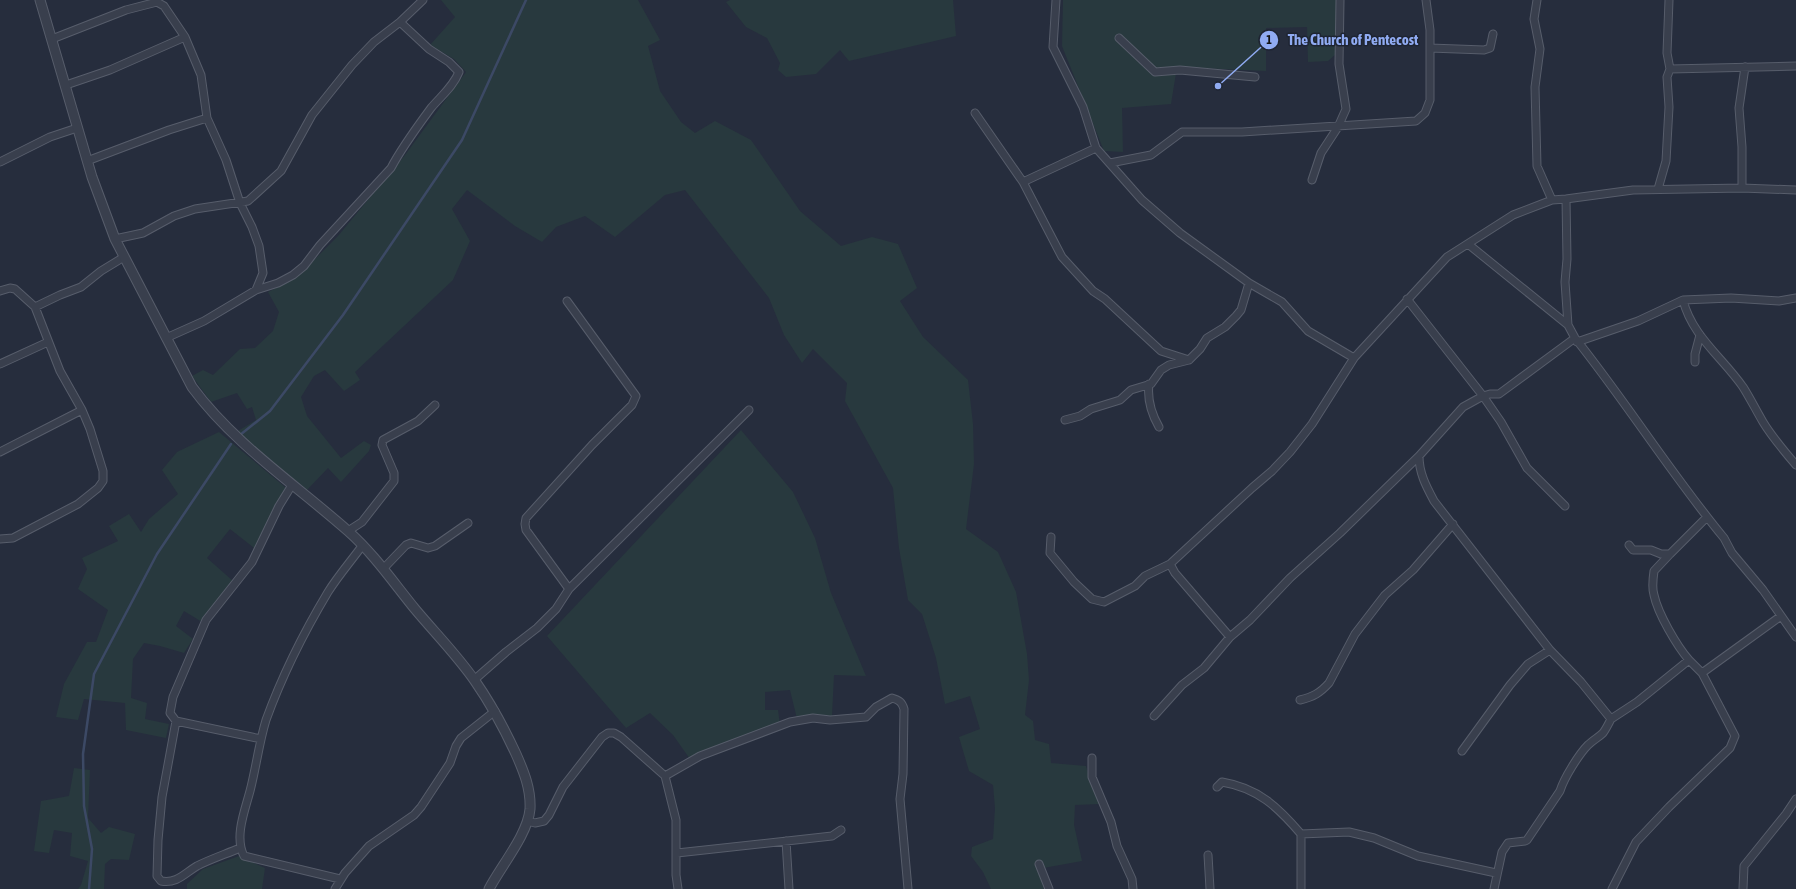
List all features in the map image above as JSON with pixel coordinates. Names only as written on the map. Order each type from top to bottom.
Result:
[{"type":"street","points":[[40,0],[66,85],[77,128],[115,239],[192,387],[202,401],[235,435],[292,485],[348,531],[384,568],[474,680],[495,711],[512,745],[529,786],[530,800],[528,821],[489,889]]},
{"type":"street","points":[[115,239],[143,234],[174,216],[195,209],[248,201],[281,171],[312,115],[327,95],[374,42],[400,22],[423,0]]},
{"type":"street","points":[[1056,0],[1053,48],[1083,106],[1096,148],[1110,162],[1142,200],[1180,233],[1249,283],[1282,302],[1308,331],[1354,358]]},
{"type":"street","points":[[1312,180],[1321,153],[1338,126],[1346,109],[1339,64],[1340,0]]},
{"type":"street","points":[[1110,162],[1151,154],[1182,132],[1242,132],[1416,121],[1428,108],[1430,100],[1429,12],[1426,0]]},
{"type":"street","points":[[1537,0],[1534,19],[1540,49],[1535,87],[1537,166],[1552,200]]},
{"type":"street","points":[[1658,189],[1666,161],[1669,107],[1667,77],[1670,69],[1667,53],[1669,0]]},
{"type":"street","points":[[52,39],[126,10],[157,2],[164,6],[185,37],[201,75],[207,118],[226,160],[240,203],[252,227],[259,246],[263,273],[256,290]]},
{"type":"street","points":[[166,338],[204,321],[256,290],[278,283],[293,275],[304,266],[320,245],[391,168],[399,153],[432,107],[454,83],[459,72],[449,62],[429,49],[400,22]]},
{"type":"street","points":[[1430,48],[1484,50],[1490,48],[1493,34]]},
{"type":"street","points":[[66,85],[110,70],[185,37]]},
{"type":"street","points":[[1120,38],[1155,72],[1180,70],[1255,77]]},
{"type":"street","points":[[1670,69],[1796,66]]},
{"type":"street","points":[[1742,188],[1742,147],[1739,108],[1745,67]]},
{"type":"street","points":[[975,113],[1023,182],[1062,257],[1093,291],[1105,299],[1161,351],[1189,360]]},
{"type":"street","points":[[88,161],[169,130],[207,118]]},
{"type":"street","points":[[0,162],[50,137],[77,128]]},
{"type":"street","points":[[1023,182],[1096,148]]},
{"type":"street","points":[[1051,537],[1050,553],[1074,582],[1092,600],[1104,602],[1135,586],[1146,576],[1170,564],[1272,471],[1290,452],[1312,424],[1354,358],[1406,299],[1446,257],[1513,215],[1552,200],[1600,193],[1658,189],[1742,188],[1796,190]]},
{"type":"street","points":[[1566,199],[1567,259],[1565,282],[1568,325]]},
{"type":"street","points":[[1468,244],[1568,325],[1576,340],[1648,436],[1661,458],[1724,538],[1732,553],[1763,590],[1796,637]]},
{"type":"street","points":[[35,307],[81,287],[101,271],[124,257]]},
{"type":"street","points":[[1065,420],[1080,416],[1090,409],[1112,404],[1120,400],[1131,390],[1149,384],[1168,364],[1189,360],[1200,349],[1207,338],[1224,327],[1241,310],[1249,283]]},
{"type":"street","points":[[0,291],[10,288],[15,289],[35,307],[60,371],[82,410],[103,471],[103,481],[98,488],[78,504],[13,538],[0,539]]},
{"type":"street","points":[[1154,716],[1182,684],[1204,668],[1230,638],[1250,620],[1290,578],[1340,533],[1419,456],[1463,406],[1483,396],[1499,394],[1576,340],[1638,321],[1683,300],[1731,298],[1779,301],[1796,298]]},
{"type":"street","points":[[1406,299],[1483,396],[1501,422],[1527,468],[1565,506]]},
{"type":"street","points":[[1683,300],[1687,314],[1700,335],[1743,387],[1763,423],[1796,465]]},
{"type":"street","points":[[567,301],[636,396],[632,405],[592,445],[526,518],[526,530],[569,589]]},
{"type":"street","points":[[1695,362],[1694,354],[1700,335]]},
{"type":"street","points":[[0,364],[48,342]]},
{"type":"street","points":[[1149,384],[1148,396],[1152,414],[1159,427]]},
{"type":"street","points":[[348,531],[362,522],[394,481],[394,473],[382,444],[383,440],[418,421],[434,405]]},
{"type":"street","points":[[0,452],[82,410]]},
{"type":"street","points":[[474,680],[506,652],[537,628],[556,609],[569,589],[749,410]]},
{"type":"street","points":[[1419,456],[1419,468],[1423,480],[1434,500],[1550,650],[1581,682],[1611,719]]},
{"type":"street","points":[[261,739],[176,721],[170,713],[173,697],[206,620],[252,562],[279,506],[292,485]]},
{"type":"street","points":[[1612,889],[1636,842],[1669,807],[1730,748],[1735,736],[1702,673],[1681,650],[1658,611],[1653,594],[1654,571],[1707,517]]},
{"type":"street","points":[[384,568],[406,545],[411,543],[428,548],[435,546],[468,523]]},
{"type":"street","points":[[1300,700],[1313,697],[1323,690],[1329,683],[1355,634],[1385,595],[1413,570],[1453,524]]},
{"type":"street","points":[[1629,545],[1633,550],[1651,550],[1661,554],[1670,554]]},
{"type":"street","points":[[340,879],[308,870],[244,856],[240,848],[243,819],[257,764],[261,739],[267,720],[287,671],[308,628],[329,591],[362,546]]},
{"type":"street","points":[[1170,564],[1175,573],[1230,638]]},
{"type":"street","points":[[1702,673],[1781,616]]},
{"type":"street","points":[[1462,751],[1510,685],[1528,664],[1550,650]]},
{"type":"street","points":[[1494,889],[1496,873],[1502,852],[1508,843],[1525,842],[1527,840],[1560,791],[1562,782],[1569,773],[1578,755],[1604,732],[1611,719],[1637,702],[1690,660]]},
{"type":"street","points":[[665,776],[700,756],[790,722],[813,718],[830,720],[866,717],[884,702],[892,698],[898,700],[902,703],[904,709],[903,774],[900,799],[908,889]]},
{"type":"street","points":[[335,889],[340,879],[369,846],[417,811],[450,763],[456,746],[461,738],[495,711]]},
{"type":"street","points":[[176,721],[162,797],[158,840],[157,876],[161,881],[173,881],[197,866],[240,848]]},
{"type":"street","points":[[528,821],[535,823],[544,821],[549,815],[563,787],[602,737],[608,733],[614,733],[627,741],[665,776],[676,820],[676,875],[678,889]]},
{"type":"street","points":[[1092,758],[1092,777],[1110,822],[1117,846],[1132,879],[1133,889]]},
{"type":"street","points":[[1216,787],[1222,782],[1238,785],[1256,793],[1281,811],[1301,834],[1301,889]]},
{"type":"street","points":[[1743,889],[1744,866],[1786,814],[1796,799]]},
{"type":"street","points":[[677,853],[832,836],[841,830]]},
{"type":"street","points":[[1301,834],[1349,832],[1374,838],[1418,856],[1496,873]]},
{"type":"street","points":[[786,841],[789,889]]},
{"type":"street","points":[[1208,855],[1210,889]]},
{"type":"street","points":[[1039,864],[1050,889]]},
{"type":"shaded area","points":[[441,0],[638,0],[660,40],[648,46],[660,91],[681,122],[695,133],[715,121],[751,140],[800,211],[841,246],[872,237],[898,244],[917,288],[900,301],[923,337],[968,380],[973,424],[974,464],[966,529],[998,552],[1016,592],[1027,654],[1029,680],[1025,715],[1033,721],[1035,740],[1049,744],[1051,763],[1086,766],[1092,786],[1100,804],[1075,805],[1074,825],[1082,861],[1038,869],[1044,889],[991,889],[983,872],[971,856],[972,847],[993,839],[995,808],[993,785],[969,771],[959,737],[980,729],[970,696],[945,704],[936,658],[922,614],[908,600],[899,548],[893,488],[845,401],[847,383],[813,349],[802,363],[784,335],[769,298],[685,190],[665,195],[615,237],[585,216],[556,227],[542,242],[515,226],[467,190],[452,209],[470,241],[453,280],[355,372],[360,380],[344,391],[325,370],[314,376],[301,397],[307,416],[341,458],[364,441],[371,445],[369,451],[341,482],[328,468],[307,490],[252,445],[238,431],[256,420],[252,407],[247,409],[237,393],[211,402],[192,376],[203,370],[213,375],[240,349],[255,348],[273,331],[279,312],[268,292],[296,278],[338,236],[405,155],[466,72],[454,59],[430,45],[455,17]]},
{"type":"shaded area","points":[[730,0],[953,0],[956,36],[849,61],[840,50],[816,74],[786,77],[778,70],[780,63],[767,38],[746,27],[726,2]]},
{"type":"shaded area","points":[[1063,0],[1337,0],[1336,54],[1328,61],[1308,62],[1307,27],[1266,28],[1266,71],[1177,67],[1171,104],[1122,108],[1123,152],[1104,151],[1062,46]]},
{"type":"shaded area","points":[[741,430],[793,492],[815,538],[831,593],[866,676],[834,675],[832,716],[798,723],[790,690],[765,692],[765,710],[778,710],[780,725],[690,759],[673,735],[650,713],[626,728],[547,636]]},
{"type":"shaded area","points":[[219,432],[291,492],[259,552],[230,529],[207,558],[233,581],[202,622],[184,611],[176,626],[193,639],[184,653],[144,643],[133,659],[131,698],[147,703],[145,719],[169,724],[166,738],[126,730],[125,703],[84,699],[78,720],[56,717],[64,684],[87,642],[96,642],[108,610],[78,589],[87,569],[82,558],[118,541],[109,526],[129,514],[141,532],[149,519],[178,494],[162,470],[177,452]]},
{"type":"shaded area","points":[[74,768],[90,770],[88,818],[101,833],[109,827],[135,834],[129,860],[111,859],[105,864],[104,889],[78,889],[81,885],[88,861],[70,856],[72,833],[54,830],[49,853],[34,851],[41,801],[69,796]]},
{"type":"shaded area","points":[[239,856],[265,868],[262,889],[187,889],[187,884],[203,869]]},
{"type":"waterway","points":[[240,435],[270,411],[343,315],[462,140],[526,0]]},
{"type":"waterway","points":[[89,889],[92,849],[84,806],[83,754],[94,674],[157,554],[231,444]]},
{"type":"place","name":"The Church of Pentecost","points":[[1218,86]]}]
